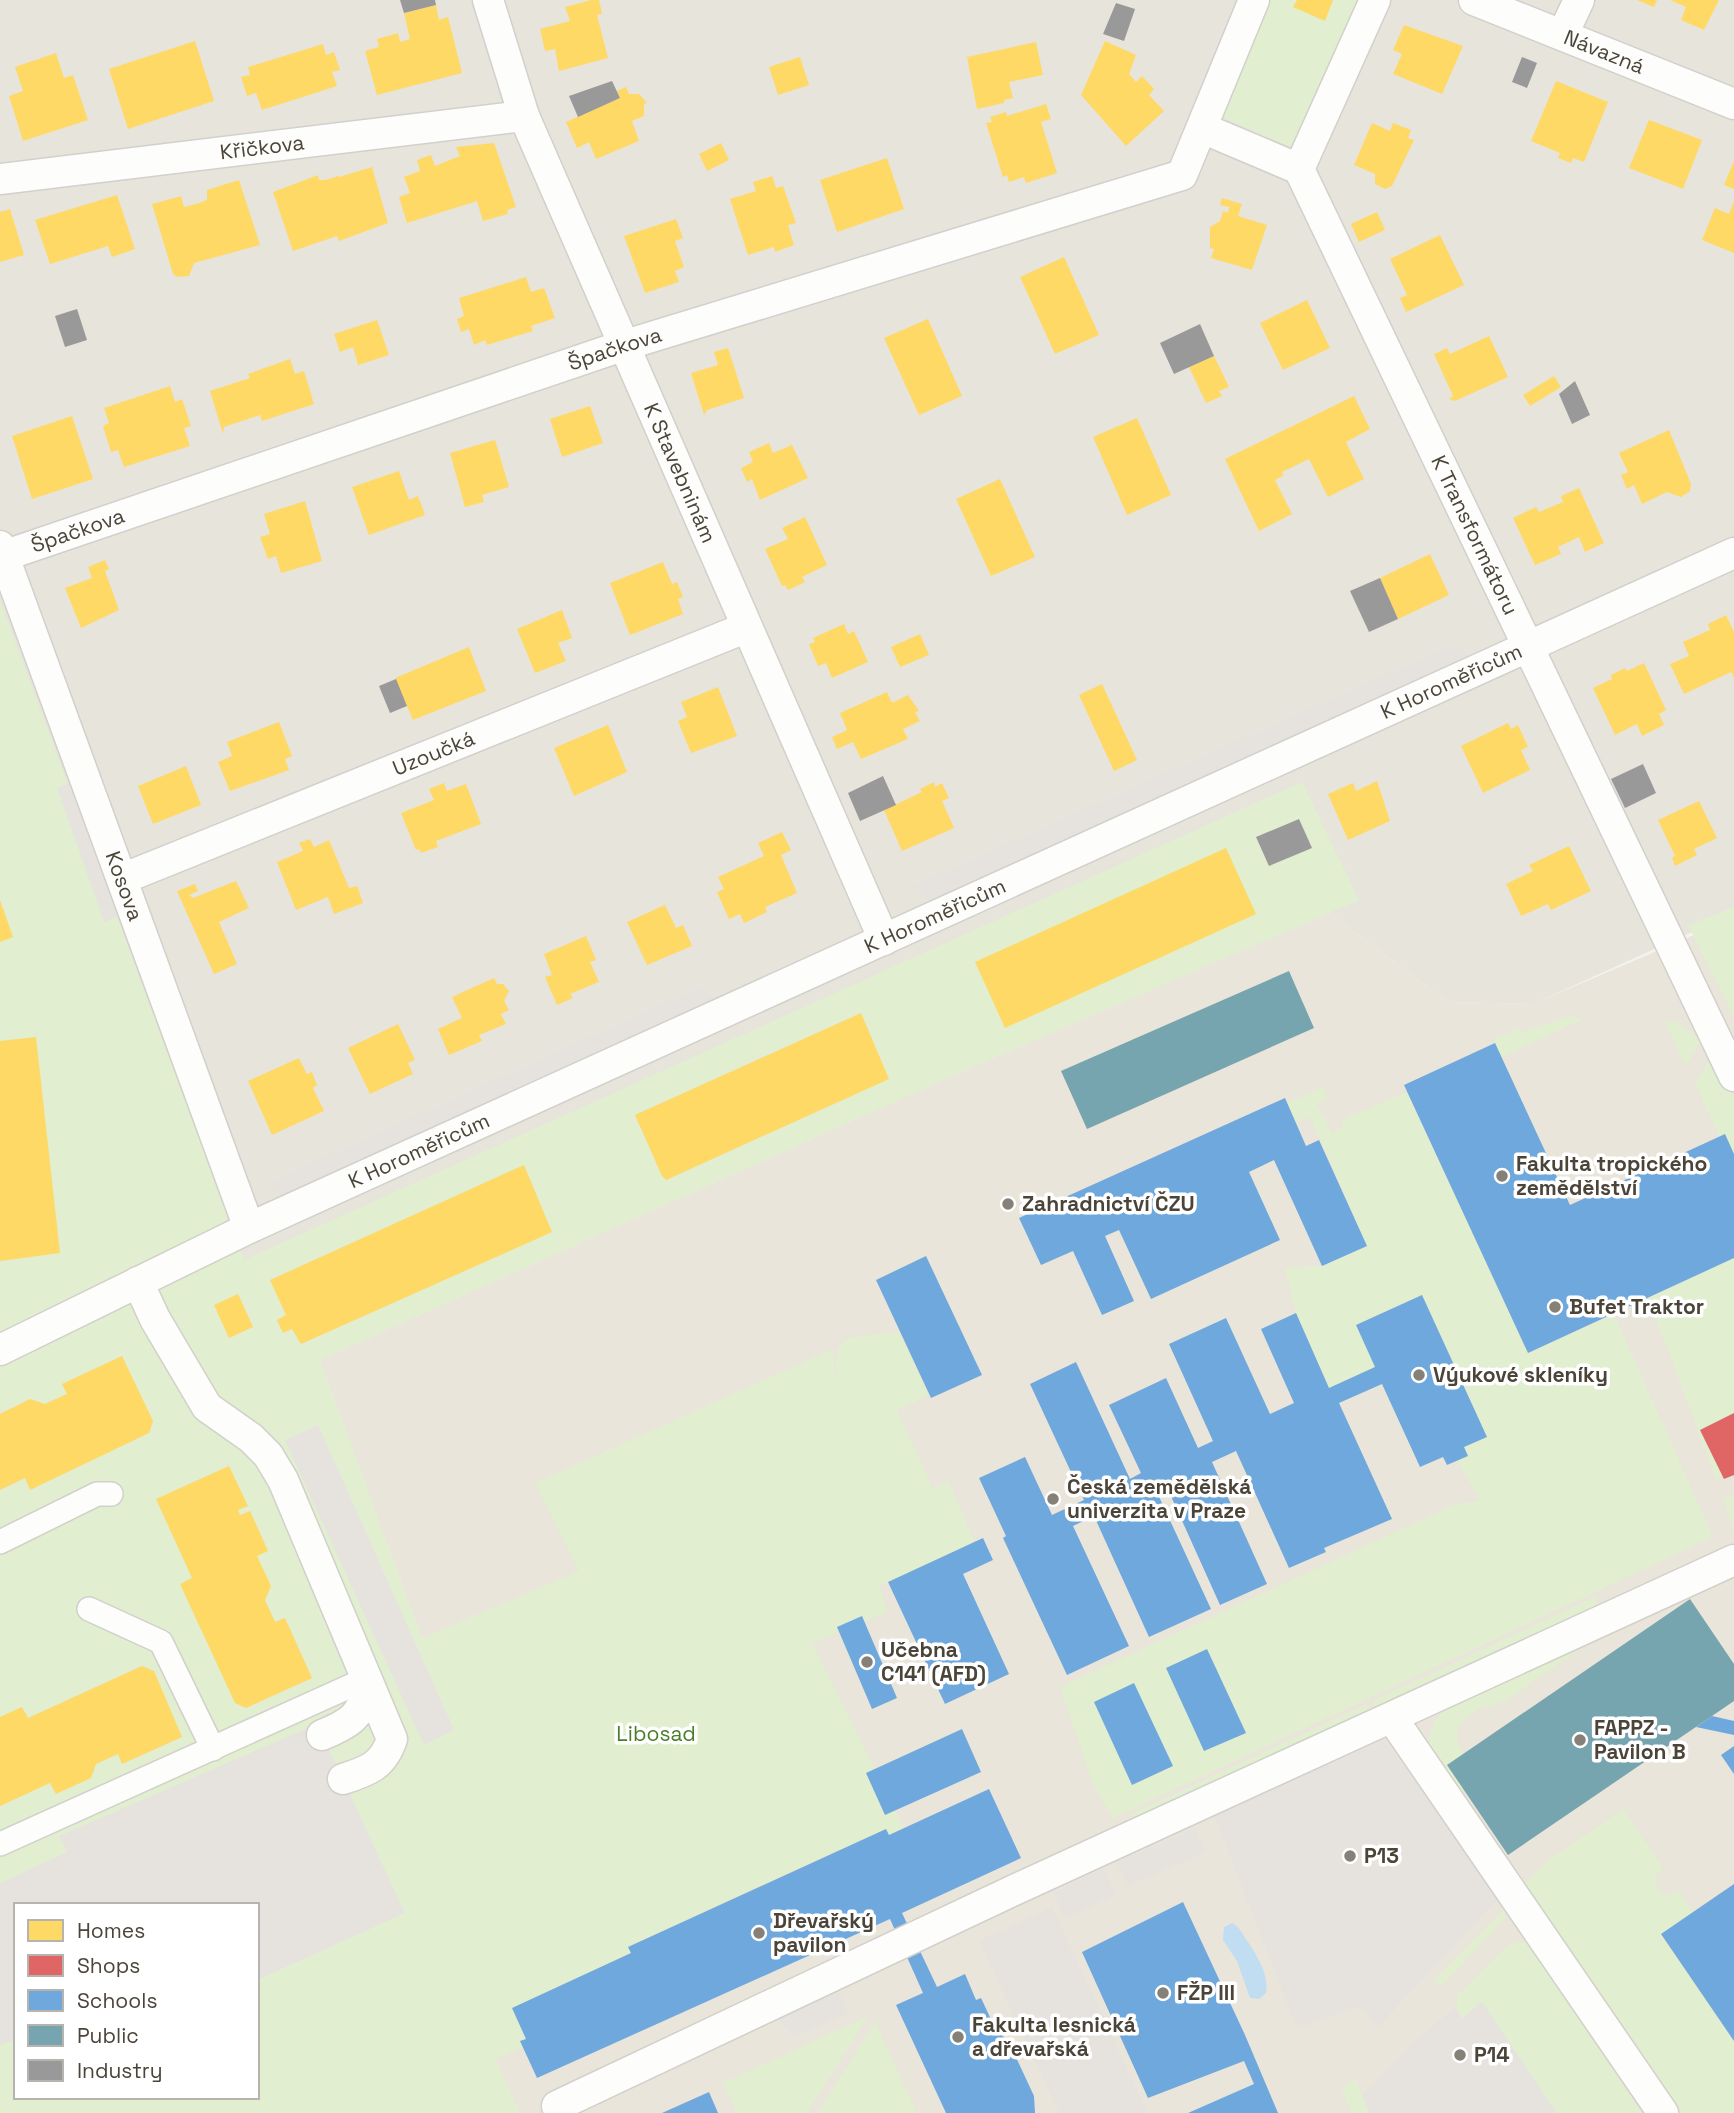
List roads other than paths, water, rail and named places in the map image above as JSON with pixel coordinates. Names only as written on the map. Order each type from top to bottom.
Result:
[{"type":"street","name":"K Stavebninám","points":[[488,0],[524,116],[745,628],[884,940]]},
{"type":"street","name":"Špačkova","points":[[2,551],[622,346],[1182,175],[1254,0]]},
{"type":"street","points":[[1202,128],[1299,169],[1375,0]]},
{"type":"street","name":"Návazná","points":[[1474,0],[1731,95]]},
{"type":"street","points":[[1563,34],[1579,0]]},
{"type":"street","name":"Křičkova","points":[[0,179],[524,116]]},
{"type":"street","name":"K Transformátoru","points":[[1299,169],[1734,1076]]},
{"type":"street","name":"Kosova","points":[[2,551],[249,1228]]},
{"type":"street","name":"K Horoměřicům","points":[[0,1350],[249,1228],[1734,553]]},
{"type":"street","name":"Uzoučká","points":[[122,879],[745,628]]},
{"type":"street","points":[[138,1282],[173,1352],[207,1407],[251,1438],[268,1455],[283,1480],[368,1684],[391,1740],[386,1757],[364,1772],[343,1779]]},
{"type":"street","points":[[0,1542],[97,1494],[111,1494]]},
{"type":"street","points":[[559,2110],[977,1907],[1734,1560]]},
{"type":"street","points":[[89,1609],[162,1642],[213,1749]]},
{"type":"street","points":[[322,1735],[345,1725],[360,1714],[368,1684]]},
{"type":"street","points":[[0,1844],[213,1749],[368,1684]]},
{"type":"street","points":[[1392,1718],[1663,2113]]},
{"type":"water","points":[[1232,1923],[1238,1927],[1262,1967],[1266,1993],[1259,1999],[1250,1998],[1237,1961],[1223,1940],[1224,1927]]},
{"type":"place","name":"Fakulta tropického zemědělství","points":[[1502,1176]]},
{"type":"place","name":"Zahradnictví ČZU","points":[[1008,1204]]},
{"type":"place","name":"Bufet Traktor","points":[[1555,1307]]},
{"type":"place","name":"Výukové skleníky","points":[[1419,1375]]},
{"type":"place","name":"Česká zemědělská univerzita v Praze","points":[[1053,1499]]},
{"type":"place","name":"Učebna C141 (AFD)","points":[[867,1662]]},
{"type":"place","name":"FAPPZ - Pavilon B","points":[[1580,1740]]},
{"type":"place","name":"P13","points":[[1350,1856]]},
{"type":"place","name":"Dřevařský pavilon","points":[[759,1933]]},
{"type":"place","name":"FŽP III","points":[[1163,1993]]},
{"type":"place","name":"Fakulta lesnická a dřevařská","points":[[958,2037]]},
{"type":"place","name":"P14","points":[[1460,2055]]},
{"type":"park label","name":"Libosad","points":[[656,1734]]}]
